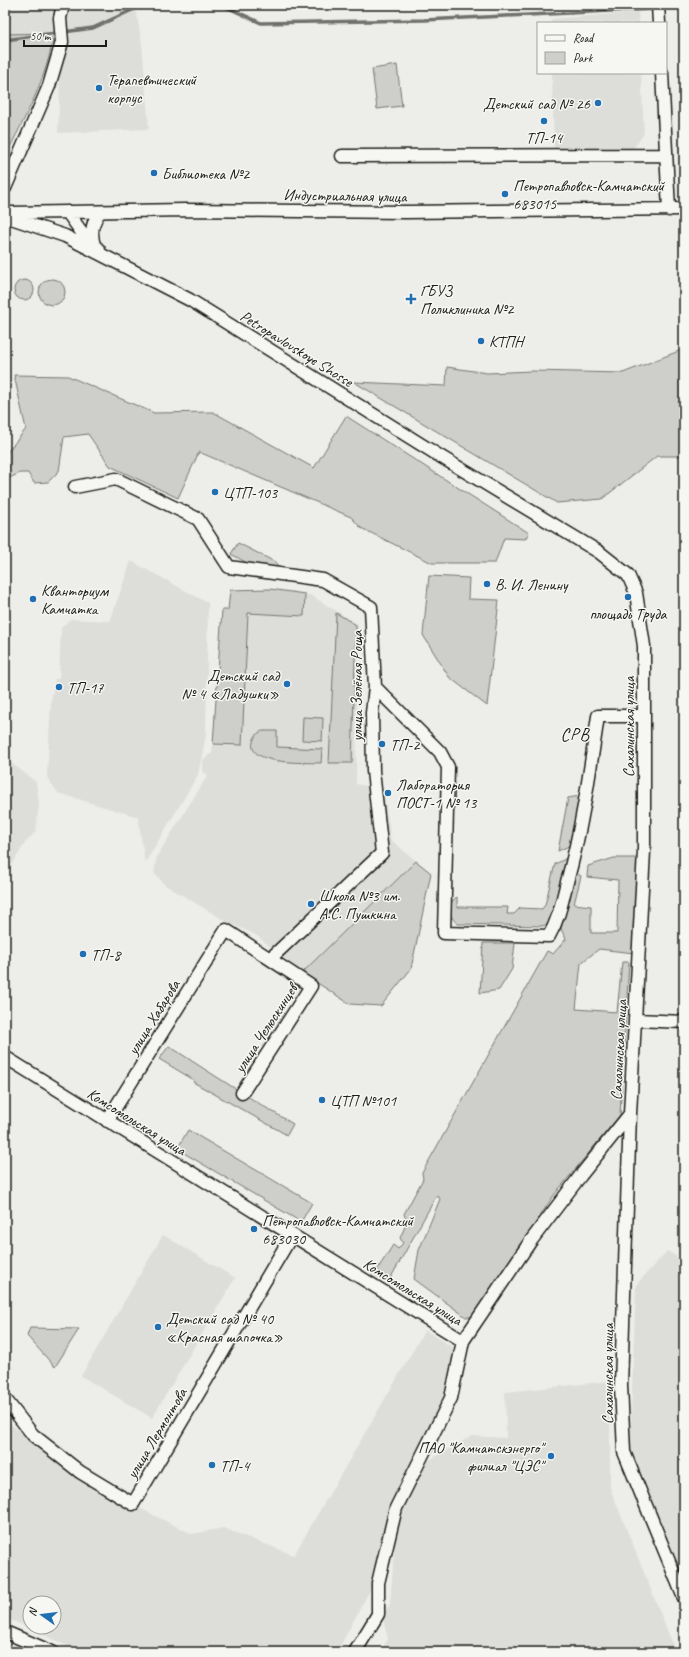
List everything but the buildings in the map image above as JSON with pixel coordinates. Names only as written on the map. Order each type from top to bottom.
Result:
[{"type":"street","points":[[5,188],[49,86],[62,42],[60,18],[63,5]]},
{"type":"street","points":[[658,5],[659,22]]},
{"type":"street","points":[[662,74],[669,210]]},
{"type":"street","points":[[342,156],[666,155]]},
{"type":"street","name":"Индустриальная улица","points":[[5,215],[193,210],[406,212],[684,209]]},
{"type":"street","points":[[94,245],[92,228],[95,219],[100,212]]},
{"type":"street","points":[[68,213],[83,234],[107,258]]},
{"type":"street","points":[[55,214],[56,223],[65,236]]},
{"type":"street","name":"Petropavlovskoye Shosse","points":[[5,215],[65,236],[190,300],[561,529]]},
{"type":"street","name":"улица Зелёная Роща","points":[[75,487],[116,479],[198,519],[230,567],[323,580],[371,607],[375,687],[372,713],[373,771],[382,853],[270,959]]},
{"type":"street","name":"Сахалинская улица","points":[[561,529],[599,552],[628,575],[636,593],[644,646],[644,851],[630,1114],[621,1385],[624,1452],[684,1598]]},
{"type":"street","points":[[375,687],[440,752],[448,767],[444,933],[549,936],[556,923],[570,871],[598,716],[644,716]]},
{"type":"street","name":"улица Челюскинцев","points":[[226,930],[311,986],[242,1092]]},
{"type":"street","name":"улица Хабарова","points":[[107,1120],[226,930]]},
{"type":"street","points":[[636,1020],[684,1022]]},
{"type":"street","name":"Комсомольская улица","points":[[5,1058],[463,1341],[530,1242],[580,1175],[630,1114]]},
{"type":"street","name":"улица Лермонтова","points":[[5,1399],[33,1435],[80,1472],[133,1504],[292,1235]]},
{"type":"street","points":[[355,1652],[378,1614],[378,1584],[396,1508],[452,1398],[463,1341]]},
{"type":"street","points":[[5,1632],[52,1652]]},
{"type":"shaded area","points":[[5,5],[135,5],[142,44],[149,129],[58,133],[60,77],[54,34],[5,34]]},
{"type":"shaded area","points":[[638,12],[639,22],[551,22],[551,19]]},
{"type":"shaded area","name":"Детский сад № 26","points":[[552,74],[641,74],[644,133],[634,148],[554,148]]},
{"type":"shaded area","points":[[131,561],[208,603],[206,735],[198,775],[145,863],[138,817],[58,793],[47,777],[51,701],[55,679],[59,679],[61,628],[70,619],[110,621]]},
{"type":"shaded area","name":"Школа №3 им. А.С. Пушкина","points":[[270,589],[310,595],[358,624],[356,784],[383,789],[391,840],[431,873],[411,969],[381,1006],[350,1004],[302,973],[256,935],[229,923],[165,885],[154,873],[157,856],[208,775],[202,771],[203,760],[212,753],[222,610],[228,610],[230,590]]},
{"type":"shaded area","points":[[5,758],[36,782],[39,803],[36,831],[25,843],[5,876]]},
{"type":"shaded area","name":"Детский сад № 40 «Красная шапочка»","points":[[163,1235],[235,1278],[152,1418],[81,1376]]},
{"type":"shaded area","points":[[667,1251],[684,1261],[684,1616],[626,1479],[630,1439],[636,1285]]},
{"type":"shaded area","points":[[425,1330],[457,1350],[449,1396],[391,1505],[371,1588],[337,1652],[80,1652],[44,1635],[62,1635],[62,1595],[22,1595],[22,1625],[5,1617],[5,1420],[92,1485],[192,1534],[223,1528],[294,1555]]},
{"type":"shaded area","points":[[610,1381],[610,1488],[676,1652],[381,1652],[388,1638],[382,1616],[390,1604],[397,1516],[429,1460],[472,1436],[506,1438],[505,1392]]},
{"type":"green space","points":[[54,33],[51,50],[41,82],[5,157],[5,34]]},
{"type":"green space","points":[[397,65],[402,106],[377,109],[372,69]]},
{"type":"green space","points":[[52,279],[61,283],[65,292],[61,301],[52,305],[43,301],[39,292],[43,283]]},
{"type":"green space","points":[[24,280],[31,283],[34,290],[31,297],[24,300],[17,297],[14,290],[17,283]]},
{"type":"green space","points":[[684,349],[684,456],[657,456],[602,499],[557,503],[354,382],[446,386],[447,367],[487,373],[532,371],[623,373]]},
{"type":"green space","points":[[14,375],[68,376],[154,413],[213,412],[314,468],[346,416],[529,533],[525,539],[504,538],[495,563],[432,563],[361,528],[351,517],[199,452],[178,498],[110,466],[88,434],[64,437],[59,471],[48,482],[34,483],[28,473],[20,473],[5,480],[5,455],[26,429]]},
{"type":"green space","points":[[238,543],[277,563],[276,569],[249,564],[231,554]]},
{"type":"green space","points":[[429,576],[469,578],[468,599],[499,600],[487,706],[449,677],[423,635]]},
{"type":"green space","points":[[270,589],[305,594],[304,616],[248,613],[242,745],[213,744],[222,610],[228,610],[230,590]]},
{"type":"green space","points":[[336,613],[356,625],[352,763],[329,763]]},
{"type":"green space","points":[[303,717],[323,718],[322,741],[302,740]]},
{"type":"green space","points":[[277,731],[277,747],[322,749],[321,763],[277,761],[257,754],[253,748],[254,739],[260,732]]},
{"type":"green space","points":[[580,796],[571,845],[558,851],[568,798]]},
{"type":"green space","points":[[569,857],[554,916],[549,924],[542,926],[458,924],[452,918],[450,906],[457,897],[457,907],[508,907],[507,914],[514,914],[520,908],[542,909],[545,905],[555,864]]},
{"type":"green space","points":[[614,858],[637,858],[634,953],[599,949],[581,963],[576,1009],[617,1012],[622,962],[629,962],[620,1115],[554,1195],[473,1317],[466,1317],[414,1279],[419,1250],[440,1199],[437,1195],[390,1279],[377,1270],[393,1245],[398,1249],[403,1243],[400,1238],[407,1222],[404,1214],[423,1179],[422,1173],[547,951],[553,954],[566,939],[561,929],[572,875],[576,873],[581,876],[574,904],[591,906],[591,933],[617,933],[618,880],[587,877],[588,866]]},
{"type":"green space","points":[[416,861],[431,873],[411,969],[381,1006],[350,1004],[302,973]]},
{"type":"green space","points":[[483,943],[515,943],[512,969],[499,990],[480,993]]},
{"type":"green space","points":[[169,1046],[293,1124],[287,1135],[193,1082],[194,1080],[159,1059]]},
{"type":"green space","points":[[188,1130],[312,1203],[301,1222],[177,1149]]},
{"type":"green space","points":[[30,1328],[79,1329],[55,1367],[27,1336]]},
{"type":"waterway","points":[[5,40],[93,28],[143,5]]},
{"type":"waterway","points":[[222,5],[261,23],[424,20],[652,9]]},
{"type":"waterway","points":[[668,8],[684,6]]},
{"type":"place","name":"Терапевтический корпус","points":[[99,88]]},
{"type":"place","name":"Детский сад № 26","points":[[598,103]]},
{"type":"place","name":"ТП-14","points":[[544,121]]},
{"type":"place","name":"Библиотека №2","points":[[154,173]]},
{"type":"place","name":"Петропавловск-Камчатский 683015","points":[[505,194]]},
{"type":"place","name":"ГБУЗ Поликлиника №2","points":[[411,299]]},
{"type":"place","name":"КТПН","points":[[481,341]]},
{"type":"place","name":"ЦТП-103","points":[[215,492]]},
{"type":"place","name":"В. И. Ленину","points":[[487,584]]},
{"type":"place","name":"площадь Труда","points":[[628,597]]},
{"type":"place","name":"Кванториум Камчатка","points":[[33,599]]},
{"type":"place","name":"Детский сад № 4 «Ладушки»","points":[[287,684]]},
{"type":"place","name":"ТП-17","points":[[59,687]]},
{"type":"place","name":"ТП-2","points":[[382,744]]},
{"type":"place","name":"Лаборатория ПОСТ-1 № 13","points":[[388,793]]},
{"type":"place","name":"Школа №3 им. А.С. Пушкина","points":[[311,904]]},
{"type":"place","name":"ТП-8","points":[[83,954]]},
{"type":"place","name":"ЦТП №101","points":[[322,1100]]},
{"type":"place","name":"Петропавловск-Камчатский 683030","points":[[254,1229]]},
{"type":"place","name":"Детский сад № 40 «Красная шапочка»","points":[[158,1327]]},
{"type":"place","name":"ПАО \"Камчатскэнерго\" филиал \"ЦЭС\"","points":[[551,1456]]},
{"type":"place","name":"ТП-4","points":[[212,1465]]},
{"type":"district","name":"СРВ","points":[[575,734]]}]
